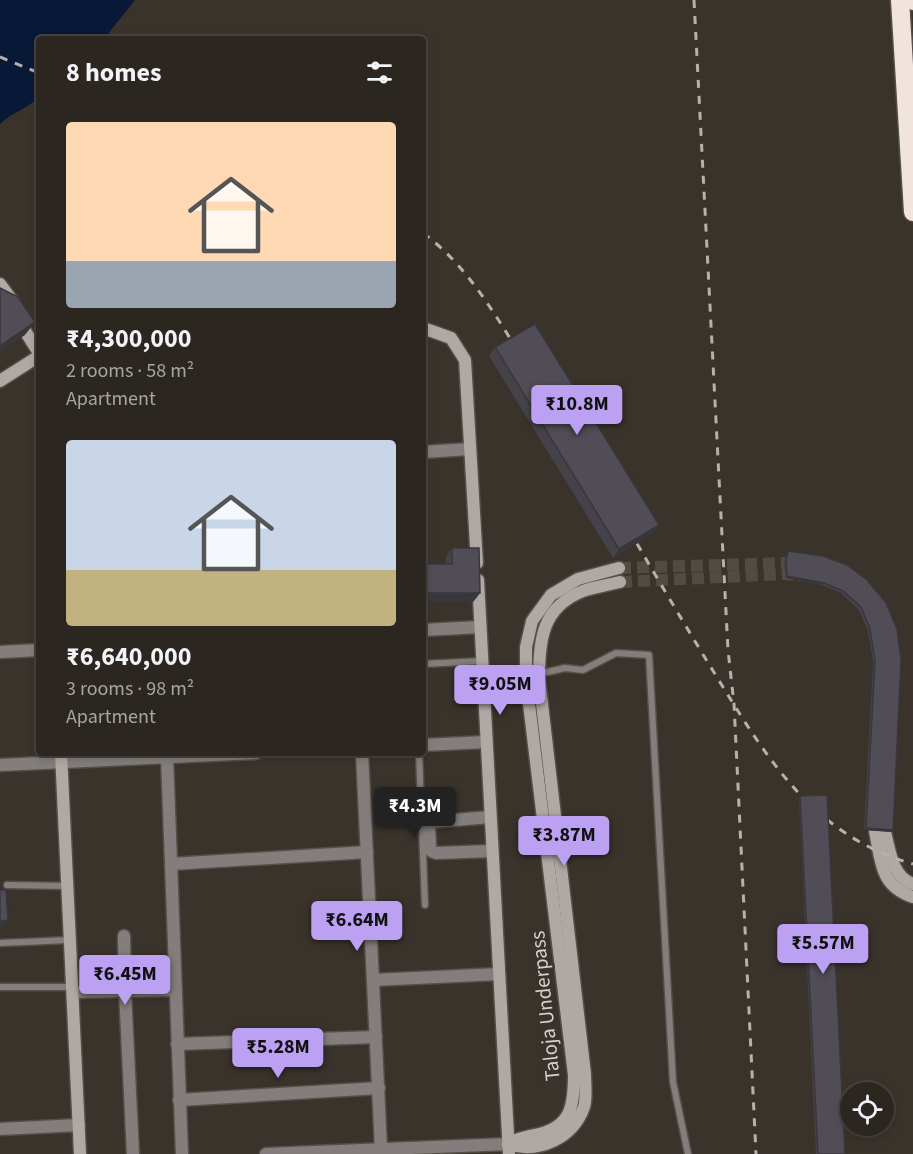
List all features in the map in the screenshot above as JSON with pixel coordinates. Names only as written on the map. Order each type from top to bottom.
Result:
[{"type":"highway","points":[[900,0],[913,212]]},
{"type":"street","points":[[0,284],[20,310],[20,323]]},
{"type":"street","points":[[0,304],[9,317],[20,323],[36,350]]},
{"type":"street","points":[[266,1154],[381,1149],[509,1149],[465,360],[452,338],[426,329]]},
{"type":"street","points":[[0,381],[36,357]]},
{"type":"street","points":[[426,452],[470,449]]},
{"type":"street","name":"Taloja Underpass","points":[[509,1149],[519,1137],[552,1131],[565,1119],[574,1102],[573,1075],[526,679],[526,647],[532,621],[551,595],[578,579],[619,568]]},
{"type":"street","name":"Taloja Underpass","points":[[509,1149],[556,1142],[573,1126],[584,1106],[585,1074],[539,674],[539,648],[544,626],[559,605],[582,591],[620,582]]},
{"type":"street","points":[[426,630],[480,627]]},
{"type":"street","points":[[0,652],[36,650]]},
{"type":"street","points":[[426,745],[486,742]]},
{"type":"street","points":[[0,765],[61,758],[183,756]]},
{"type":"street","points":[[362,756],[381,1149]]},
{"type":"street","points":[[167,757],[182,1154]]},
{"type":"street","points":[[61,758],[80,1154]]},
{"type":"street","points":[[490,817],[431,822],[429,825],[430,848],[436,853],[492,851]]},
{"type":"street","points":[[913,884],[899,875],[880,832],[882,868],[889,882],[902,893],[913,897]]},
{"type":"street","points":[[171,864],[367,852]]},
{"type":"street","points":[[124,936],[133,1154]]},
{"type":"street","points":[[373,980],[499,974]]},
{"type":"street","points":[[73,989],[176,990]]},
{"type":"street","points":[[177,1044],[376,1037]]},
{"type":"street","points":[[180,1100],[378,1088]]},
{"type":"street","points":[[0,1128],[79,1125]]},
{"type":"lane","points":[[539,674],[565,668],[583,670],[616,653],[649,655],[674,1082],[688,1154]]},
{"type":"lane","points":[[426,664],[482,661]]},
{"type":"lane","points":[[419,756],[425,905]]},
{"type":"lane","points":[[8,885],[67,886]]},
{"type":"lane","points":[[0,943],[70,940]]},
{"type":"lane","points":[[0,987],[73,989]]},
{"type":"water","points":[[0,0],[135,0],[106,36],[36,36],[36,99],[0,124]]},
{"type":"building","points":[[0,288],[18,297],[35,322],[0,346]]},
{"type":"building","points":[[535,324],[659,525],[619,549],[495,347]]},
{"type":"building","points":[[452,548],[479,548],[480,593],[426,593],[426,564],[452,564]]},
{"type":"building","points":[[788,551],[823,556],[847,565],[867,580],[886,603],[897,629],[901,660],[893,830],[866,828],[875,660],[870,629],[861,607],[843,591],[824,583],[787,576]]},
{"type":"building","points":[[827,795],[841,1082],[840,1136],[844,1136],[845,1154],[818,1154],[800,796]]},
{"type":"building","points":[[0,890],[6,890],[8,920],[0,921]]},
{"type":"tunnel","points":[[619,568],[784,563],[800,565]]},
{"type":"tunnel","points":[[620,582],[784,574],[801,576]]},
{"type":"railway","points":[[694,0],[728,650],[734,704],[756,1154]]},
{"type":"railway","points":[[0,57],[36,72]]},
{"type":"railway","points":[[426,235],[452,258],[476,288],[518,351]]},
{"type":"railway","points":[[629,530],[753,735],[796,790],[847,834],[878,851],[913,864]]}]
